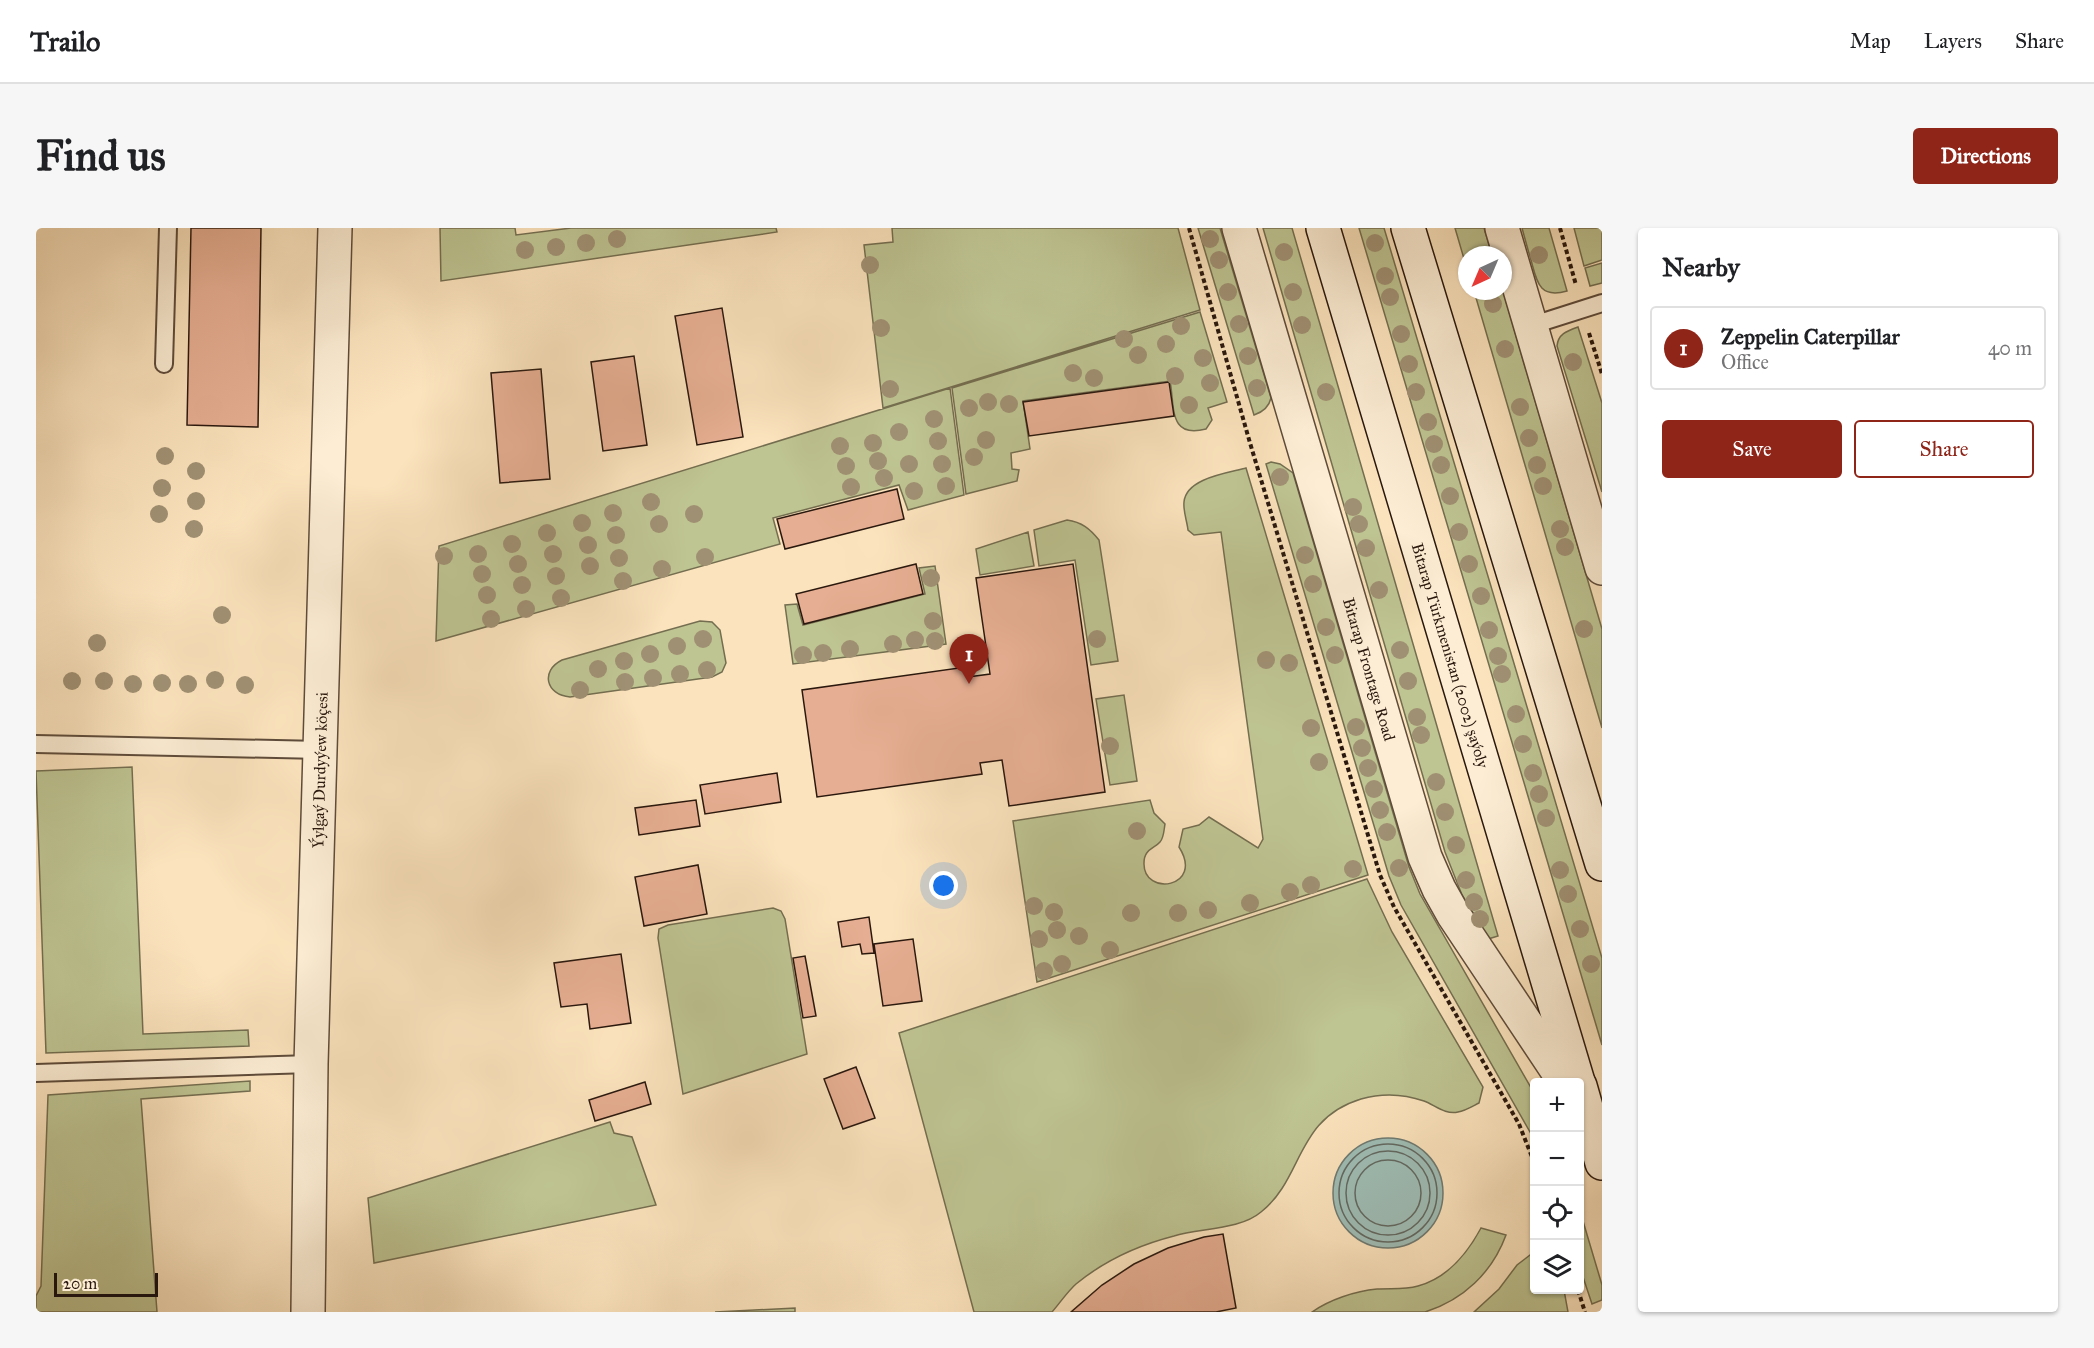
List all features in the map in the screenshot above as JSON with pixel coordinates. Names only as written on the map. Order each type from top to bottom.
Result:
[{"type":"street","name":"Ýylgaý Durdyýew köçesi","points":[[308,1312],[311,1064],[335,228]]},
{"type":"street","name":"Bitarap Frontage Road","points":[[1239,228],[1425,856],[1439,890],[1453,914],[1562,1078]]},
{"type":"street","name":"Bitarap Türkmenistan (2002) şaýoly","points":[[1323,228],[1577,1078]]},
{"type":"street","points":[[1408,228],[1602,864]]},
{"type":"street","points":[[1502,228],[1602,568]]},
{"type":"street","name":"Bitarap Türkmenistan (2002) şaýoly","points":[[1584,1112],[1602,1163]]},
{"type":"lane","points":[[164,364],[168,228]]},
{"type":"lane","points":[[1530,326],[1602,303]]},
{"type":"lane","points":[[36,744],[321,750]]},
{"type":"lane","points":[[36,1073],[311,1064]]},
{"type":"path","points":[[1189,228],[1250,443],[1380,875],[1394,907],[1518,1124],[1530,1152]]},
{"type":"path","points":[[1579,1294],[1585,1312]]},
{"type":"green space","points":[[440,228],[515,228],[516,235],[571,228],[776,228],[777,232],[441,281]]},
{"type":"green space","points":[[892,228],[1178,228],[1200,310],[883,408],[864,245],[893,242]]},
{"type":"green space","points":[[1198,228],[1220,228],[1271,398],[1265,409],[1254,415]]},
{"type":"green space","points":[[1263,228],[1292,228],[1498,936],[1488,939],[1462,895],[1445,852]]},
{"type":"green space","points":[[1359,228],[1384,228],[1602,958],[1602,1045]]},
{"type":"green space","points":[[1455,228],[1484,228],[1489,246],[1460,246]]},
{"type":"green space","points":[[1522,228],[1549,228],[1567,291],[1550,293],[1541,287],[1535,275]]},
{"type":"green space","points":[[1574,228],[1602,228],[1602,260],[1584,266]]},
{"type":"green space","points":[[1602,263],[1602,283],[1590,286],[1585,268]]},
{"type":"green space","points":[[1477,300],[1506,300],[1602,629],[1602,728]]},
{"type":"green space","points":[[1200,312],[1227,402],[1208,408],[1212,420],[1206,429],[1194,431],[1179,425],[1174,410],[1170,381],[1023,401],[1030,449],[1011,453],[1012,469],[1019,470],[1017,481],[966,494],[952,388]]},
{"type":"green space","points":[[1578,327],[1602,403],[1602,492],[1557,346],[1561,336]]},
{"type":"green space","points":[[950,388],[964,495],[908,510],[899,485],[773,518],[780,544],[436,641],[439,546]]},
{"type":"green space","points":[[1271,462],[1280,464],[1293,473],[1409,867],[1420,894],[1530,1086],[1530,1132],[1401,905],[1389,876],[1266,464]]},
{"type":"green space","points":[[1246,468],[1368,875],[1037,982],[1013,821],[1150,800],[1154,813],[1165,824],[1161,840],[1147,852],[1144,863],[1146,874],[1153,881],[1161,884],[1179,879],[1184,872],[1185,861],[1179,847],[1183,829],[1199,825],[1209,817],[1258,848],[1263,839],[1221,532],[1194,535],[1188,530],[1184,505],[1187,494],[1200,482]]},
{"type":"green space","points":[[1067,520],[1085,527],[1099,540],[1118,661],[1091,665],[1075,560],[1039,566],[1034,530]]},
{"type":"green space","points":[[1028,532],[1034,566],[980,575],[976,549]]},
{"type":"green space","points":[[935,566],[946,644],[793,664],[785,605],[797,604],[803,625],[925,594],[919,568]]},
{"type":"green space","points":[[700,621],[712,622],[720,630],[726,663],[722,672],[712,677],[570,697],[556,692],[551,687],[549,676],[551,670],[562,660]]},
{"type":"green space","points":[[1124,695],[1137,781],[1110,785],[1096,699]]},
{"type":"green space","points":[[132,767],[143,1034],[248,1030],[249,1046],[46,1053],[36,771]]},
{"type":"green space","points":[[1367,879],[1392,932],[1483,1087],[1479,1103],[1453,1113],[1409,1097],[1385,1095],[1361,1099],[1340,1108],[1324,1120],[1302,1150],[1275,1198],[1252,1218],[1231,1225],[1184,1233],[1122,1255],[1098,1268],[1076,1284],[1052,1312],[974,1312],[899,1033]]},
{"type":"green space","points":[[773,908],[781,911],[785,919],[807,1054],[683,1094],[658,938],[659,929],[668,925]]},
{"type":"green space","points":[[250,1081],[250,1091],[141,1099],[157,1312],[36,1312],[36,1296],[41,1286],[48,1095]]},
{"type":"green space","points":[[610,1122],[614,1133],[632,1137],[656,1205],[374,1263],[368,1198]]},
{"type":"green space","points":[[1584,1224],[1602,1285],[1602,1300],[1592,1304],[1584,1280]]},
{"type":"green space","points":[[1481,1228],[1506,1235],[1500,1249],[1484,1273],[1474,1283],[1439,1307],[1425,1312],[1312,1312],[1334,1300],[1360,1292],[1408,1288],[1429,1282],[1456,1264]]},
{"type":"green space","points":[[1530,1255],[1530,1294],[1565,1294],[1568,1312],[1474,1312],[1499,1289],[1517,1265]]},
{"type":"green space","points":[[795,1308],[795,1312],[715,1312]]},
{"type":"water","points":[[1388,1138],[1409,1142],[1427,1154],[1439,1172],[1443,1193],[1439,1214],[1427,1232],[1409,1244],[1388,1248],[1367,1244],[1349,1232],[1337,1214],[1333,1193],[1337,1172],[1349,1154],[1367,1142]]},
{"type":"building","points":[[191,228],[261,228],[258,427],[187,425]]},
{"type":"building","points":[[722,308],[743,437],[697,445],[675,316]]},
{"type":"building","points":[[634,356],[647,445],[603,451],[591,362]]},
{"type":"building","points":[[541,369],[550,479],[500,483],[491,373]]},
{"type":"building","points":[[1169,382],[1174,416],[1029,436],[1023,402]]},
{"type":"building","points":[[897,489],[904,519],[785,549],[777,519]]},
{"type":"building","points":[[916,564],[923,594],[804,624],[796,594]]},
{"type":"building","points":[[1073,564],[1105,792],[1009,806],[1002,760],[980,763],[982,774],[817,797],[802,690],[966,667],[968,677],[990,674],[976,578]]},
{"type":"building","points":[[777,773],[781,802],[705,814],[700,785]]},
{"type":"building","points":[[696,800],[700,826],[639,835],[635,808]]},
{"type":"building","points":[[698,865],[707,914],[644,926],[635,877]]},
{"type":"building","points":[[869,917],[874,953],[862,954],[860,944],[842,947],[838,922]]},
{"type":"building","points":[[913,939],[922,1001],[883,1006],[874,944]]},
{"type":"building","points":[[621,954],[631,1023],[590,1029],[587,1004],[561,1007],[554,963]]},
{"type":"building","points":[[805,956],[816,1016],[803,1018],[793,958]]},
{"type":"building","points":[[856,1067],[875,1118],[843,1129],[824,1079]]},
{"type":"building","points":[[645,1082],[651,1104],[595,1121],[589,1100]]},
{"type":"building","points":[[1223,1234],[1236,1308],[1216,1312],[1071,1312],[1102,1285],[1134,1264],[1168,1248]]},
{"type":"place","name":"Zeppelin Caterpillar","points":[[969,684]]}]
